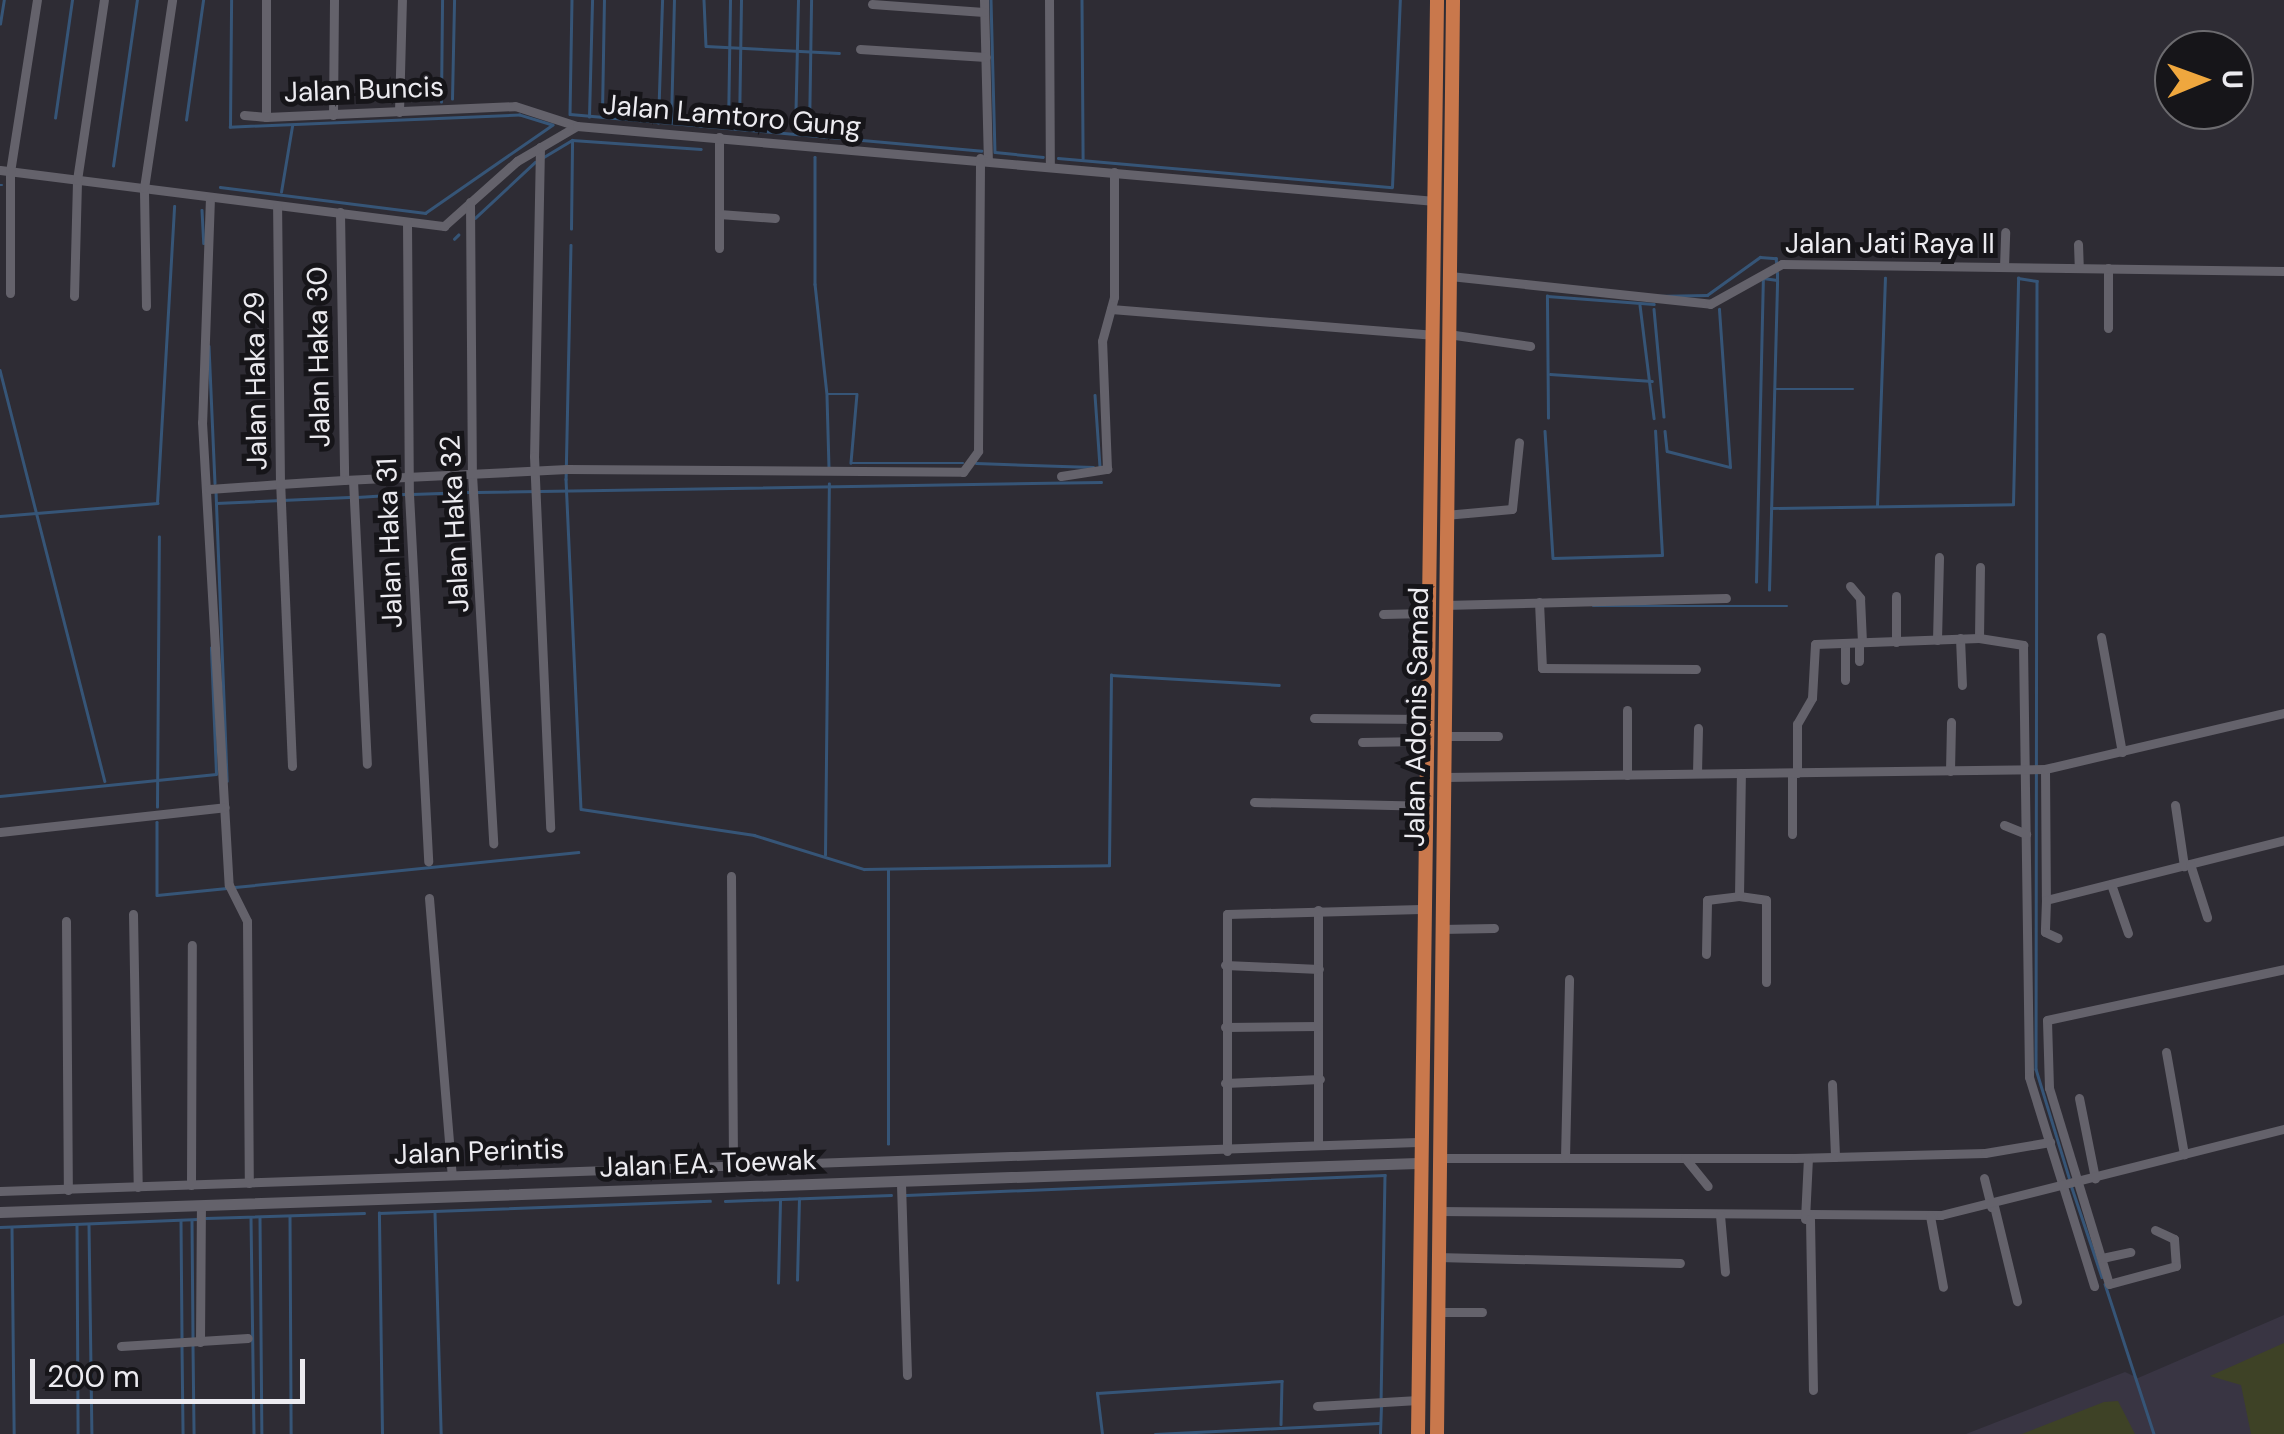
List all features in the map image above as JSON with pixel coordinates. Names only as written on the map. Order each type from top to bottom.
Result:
[{"type":"highway","points":[[1418,1434],[1416,909],[1418,805],[1425,741],[1417,719],[1426,614],[1438,0]]},
{"type":"highway","name":"Jalan Adonis Samad","points":[[1436,1434],[1438,929],[1454,0]]},
{"type":"highway","points":[[1417,1285],[1434,1285]]},
{"type":"street","points":[[10,293],[5,171],[36,0]]},
{"type":"street","points":[[74,296],[77,180],[104,0]]},
{"type":"street","points":[[146,306],[144,188],[172,0]]},
{"type":"street","name":"Jalan Buncis","points":[[266,0],[266,117],[516,106],[577,126]]},
{"type":"street","points":[[333,115],[334,0]]},
{"type":"street","points":[[400,112],[402,0]]},
{"type":"street","points":[[1049,0],[1050,167]]},
{"type":"street","points":[[872,4],[984,6],[984,160]]},
{"type":"street","points":[[860,48],[986,57]]},
{"type":"street","points":[[244,115],[266,117]]},
{"type":"street","name":"Jalan Lamtoro Gung","points":[[5,171],[444,226],[540,147],[577,126],[1435,201]]},
{"type":"street","points":[[719,137],[720,248]]},
{"type":"street","points":[[540,147],[535,470],[550,828]]},
{"type":"street","name":"Jalan Haka 30","points":[[340,212],[348,480],[535,470],[972,470],[984,160]]},
{"type":"street","points":[[1061,476],[1107,470],[1102,340],[1111,309],[1114,172]]},
{"type":"street","points":[[210,197],[209,322],[200,348],[229,887],[246,921],[249,1183]]},
{"type":"street","name":"Jalan Haka 32","points":[[470,202],[472,474],[494,843]]},
{"type":"street","name":"Jalan Haka 29","points":[[209,489],[280,484],[277,206]]},
{"type":"street","points":[[719,214],[775,218]]},
{"type":"street","name":"Jalan Haka 31","points":[[407,222],[409,476],[428,862]]},
{"type":"street","points":[[2004,232],[2004,266]]},
{"type":"street","points":[[2078,244],[2079,268]]},
{"type":"street","name":"Jalan Jati Raya II","points":[[1450,276],[1710,304],[1774,265],[2284,270]]},
{"type":"street","points":[[2108,268],[2108,328]]},
{"type":"street","points":[[1111,309],[1432,335]]},
{"type":"street","points":[[1448,334],[1530,346]]},
{"type":"street","points":[[1446,514],[1512,510],[1519,442]]},
{"type":"street","points":[[292,766],[280,484],[348,480],[367,764]]},
{"type":"street","points":[[1937,640],[1938,557]]},
{"type":"street","points":[[1979,638],[1980,567]]},
{"type":"street","points":[[1850,586],[1860,598],[1859,660]]},
{"type":"street","points":[[1896,596],[1896,642]]},
{"type":"street","points":[[1444,604],[1726,598]]},
{"type":"street","points":[[1539,602],[1542,668],[1696,670]]},
{"type":"street","points":[[1385,614],[1426,614]]},
{"type":"street","points":[[1960,638],[1962,685]]},
{"type":"street","points":[[1792,834],[1795,772],[1813,647],[1960,638],[2023,644],[2046,900],[2045,932],[2058,938]]},
{"type":"street","points":[[2101,638],[2122,752]]},
{"type":"street","points":[[1845,643],[1846,680]]},
{"type":"street","points":[[1627,710],[1627,775]]},
{"type":"street","points":[[1441,777],[2035,769],[2284,713]]},
{"type":"street","points":[[1314,718],[1417,719]]},
{"type":"street","points":[[1950,771],[1951,722]]},
{"type":"street","points":[[1697,773],[1698,728]]},
{"type":"street","points":[[1442,736],[1498,736]]},
{"type":"street","points":[[1362,742],[1425,741]]},
{"type":"street","points":[[2035,769],[2026,834],[2029,1077],[2050,1142],[2115,1286],[2176,1266],[2174,1239],[2155,1230]]},
{"type":"street","points":[[1739,896],[1741,773]]},
{"type":"street","points":[[1254,802],[1418,805]]},
{"type":"street","points":[[2175,804],[2187,865],[2206,917]]},
{"type":"street","points":[[0,832],[225,807]]},
{"type":"street","points":[[2004,825],[2026,834]]},
{"type":"street","points":[[2046,900],[2284,840]]},
{"type":"street","points":[[731,876],[733,1167]]},
{"type":"street","points":[[2111,884],[2128,933]]},
{"type":"street","points":[[1706,954],[1707,900],[1739,896],[1766,900],[1766,982]]},
{"type":"street","points":[[429,898],[452,1175]]},
{"type":"street","points":[[1227,1151],[1226,914],[1416,909]]},
{"type":"street","points":[[1318,910],[1318,1145]]},
{"type":"street","points":[[133,914],[138,1187]]},
{"type":"street","points":[[66,921],[68,1190]]},
{"type":"street","points":[[1438,929],[1494,928]]},
{"type":"street","points":[[192,945],[192,1185]]},
{"type":"street","points":[[1226,965],[1320,969]]},
{"type":"street","points":[[2094,1286],[2044,1063],[2051,1016],[2284,969]]},
{"type":"street","points":[[1565,1158],[1569,979]]},
{"type":"street","points":[[1225,1027],[1318,1026]]},
{"type":"street","points":[[2166,1052],[2184,1154]]},
{"type":"street","points":[[1225,1083],[1320,1079]]},
{"type":"street","points":[[1832,1084],[1836,1157]]},
{"type":"street","points":[[2057,1112],[2080,1103],[2095,1178]]},
{"type":"street","points":[[1435,1210],[1808,1219],[1930,1216],[1992,1206],[2284,1129]]},
{"type":"street","name":"Jalan Perintis","points":[[0,1191],[1417,1142]]},
{"type":"street","points":[[1436,1158],[1808,1158],[1985,1152],[2050,1142]]},
{"type":"street","points":[[1685,1158],[1708,1186]]},
{"type":"street","points":[[1808,1158],[1813,1390]]},
{"type":"street","name":"Jalan EA. Toewak","points":[[0,1212],[901,1184],[1417,1163]]},
{"type":"street","points":[[1984,1178],[2017,1301]]},
{"type":"street","points":[[901,1184],[907,1376]]},
{"type":"street","points":[[200,1342],[201,1205]]},
{"type":"street","points":[[1720,1215],[1725,1272]]},
{"type":"street","points":[[1930,1216],[1943,1286]]},
{"type":"street","points":[[2102,1258],[2130,1252]]},
{"type":"street","points":[[1435,1257],[1680,1263]]},
{"type":"street","points":[[1434,1312],[1482,1312]]},
{"type":"street","points":[[121,1346],[248,1338]]},
{"type":"street","points":[[1317,1406],[1418,1400]]},
{"type":"shaded area","points":[[2284,1315],[2284,1434],[1966,1434],[2125,1372],[2138,1378]]},
{"type":"green space","points":[[2284,1343],[2284,1434],[2251,1434],[2241,1385],[2210,1376]]},
{"type":"green space","points":[[2118,1401],[2135,1434],[2022,1434],[2104,1402]]},
{"type":"waterway","points":[[0,24],[4,0]]},
{"type":"waterway","points":[[55,118],[72,0]]},
{"type":"waterway","points":[[113,166],[137,0]]},
{"type":"waterway","points":[[186,120],[203,0]]},
{"type":"waterway","points":[[220,187],[425,213],[552,125],[520,115],[230,127],[231,0]]},
{"type":"waterway","points":[[441,102],[442,0]]},
{"type":"waterway","points":[[452,99],[454,0]]},
{"type":"waterway","points":[[572,0],[570,114],[981,151]]},
{"type":"waterway","points":[[589,117],[592,0]]},
{"type":"waterway","points":[[602,113],[604,0]]},
{"type":"waterway","points":[[658,123],[662,0]]},
{"type":"waterway","points":[[671,122],[674,0]]},
{"type":"waterway","points":[[704,0],[706,46],[839,53]]},
{"type":"waterway","points":[[728,128],[730,0]]},
{"type":"waterway","points":[[739,128],[741,0]]},
{"type":"waterway","points":[[795,133],[798,0]]},
{"type":"waterway","points":[[809,133],[811,0]]},
{"type":"waterway","points":[[991,0],[995,152],[1043,157]]},
{"type":"waterway","points":[[1082,0],[1083,158]]},
{"type":"waterway","points":[[1058,158],[1392,187],[1400,0]]},
{"type":"waterway","points":[[281,192],[292,126]]},
{"type":"waterway","points":[[542,158],[572,140],[701,149]]},
{"type":"waterway","points":[[571,229],[572,142]]},
{"type":"waterway","points":[[815,157],[815,284],[827,394],[857,394],[851,463],[963,463]]},
{"type":"waterway","points":[[475,218],[535,162]]},
{"type":"waterway","points":[[0,516],[157,503],[174,206]]},
{"type":"waterway","points":[[202,210],[204,243]]},
{"type":"waterway","points":[[454,239],[458,235]]},
{"type":"waterway","points":[[571,245],[566,479],[581,809],[754,835],[864,869],[1109,865],[1111,675],[1279,685]]},
{"type":"waterway","points":[[1654,296],[1707,295],[1760,257],[1776,258],[1777,265]]},
{"type":"waterway","points":[[1756,582],[1763,278],[1777,280],[1777,273]]},
{"type":"waterway","points":[[1877,506],[1885,278]]},
{"type":"waterway","points":[[1771,508],[2013,504],[2018,278],[2037,281],[2036,1069],[2069,1177]]},
{"type":"waterway","points":[[1769,590],[1777,281]]},
{"type":"waterway","points":[[1548,418],[1547,296],[1654,304]]},
{"type":"waterway","points":[[1640,305],[1654,418]]},
{"type":"waterway","points":[[1654,309],[1664,417]]},
{"type":"waterway","points":[[1665,431],[1667,451],[1730,467],[1719,309]]},
{"type":"waterway","points":[[209,346],[215,483]]},
{"type":"waterway","points":[[0,370],[105,781]]},
{"type":"waterway","points":[[1550,374],[1652,381]]},
{"type":"waterway","points":[[1776,389],[1853,389]]},
{"type":"waterway","points":[[1095,395],[1100,466]]},
{"type":"waterway","points":[[827,396],[829,468]]},
{"type":"waterway","points":[[1545,431],[1553,558],[1662,555],[1655,431]]},
{"type":"waterway","points":[[976,463],[1093,467]]},
{"type":"waterway","points":[[477,492],[1101,482]]},
{"type":"waterway","points":[[825,855],[829,484]]},
{"type":"waterway","points":[[216,491],[227,781]]},
{"type":"waterway","points":[[412,494],[469,492]]},
{"type":"waterway","points":[[357,497],[404,494]]},
{"type":"waterway","points":[[216,503],[349,497]]},
{"type":"waterway","points":[[157,807],[159,537]]},
{"type":"waterway","points":[[1593,606],[1787,606]]},
{"type":"waterway","points":[[0,796],[216,774],[211,648]]},
{"type":"waterway","points":[[157,822],[157,895],[227,888]]},
{"type":"waterway","points":[[235,887],[578,852]]},
{"type":"waterway","points":[[888,870],[888,1144]]},
{"type":"waterway","points":[[906,1195],[1385,1175],[1381,1399]]},
{"type":"waterway","points":[[2071,1185],[2102,1277]]},
{"type":"waterway","points":[[725,1201],[891,1195]]},
{"type":"waterway","points":[[797,1280],[799,1199]]},
{"type":"waterway","points":[[778,1283],[780,1200]]},
{"type":"waterway","points":[[382,1434],[379,1213],[710,1201]]},
{"type":"waterway","points":[[206,1218],[364,1213]]},
{"type":"waterway","points":[[435,1213],[441,1434]]},
{"type":"waterway","points":[[290,1216],[291,1434]]},
{"type":"waterway","points":[[251,1218],[254,1434]]},
{"type":"waterway","points":[[260,1218],[262,1434]]},
{"type":"waterway","points":[[0,1227],[198,1219]]},
{"type":"waterway","points":[[181,1221],[182,1338]]},
{"type":"waterway","points":[[192,1221],[193,1338]]},
{"type":"waterway","points":[[77,1225],[78,1434]]},
{"type":"waterway","points":[[89,1225],[92,1434]]},
{"type":"waterway","points":[[12,1227],[14,1434]]},
{"type":"waterway","points":[[2105,1284],[2154,1434]]},
{"type":"waterway","points":[[182,1346],[183,1434]]},
{"type":"waterway","points":[[193,1346],[194,1434]]},
{"type":"waterway","points":[[1102,1434],[1097,1393],[1282,1381],[1281,1424]]},
{"type":"waterway","points":[[1380,1434],[1381,1407]]},
{"type":"waterway","points":[[1155,1434],[1379,1423]]}]
